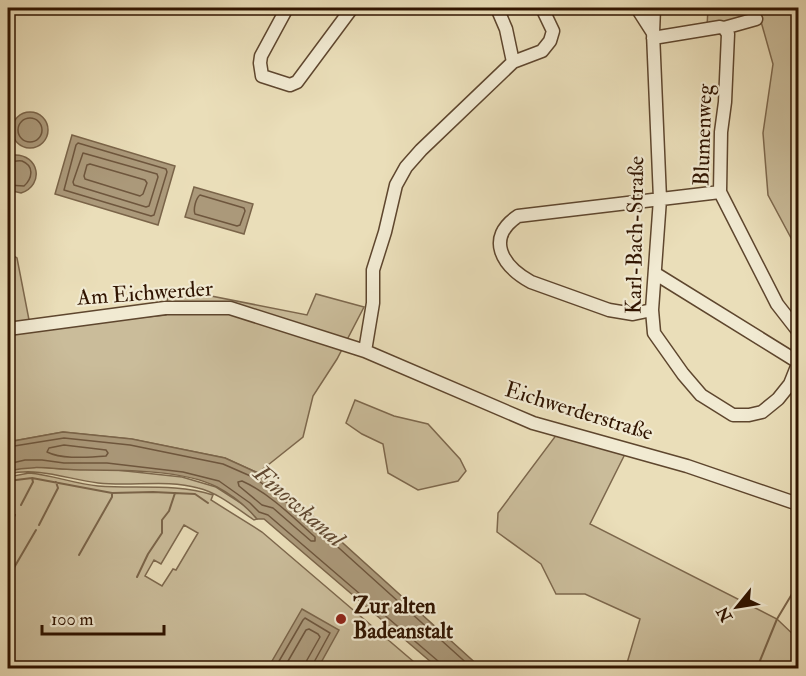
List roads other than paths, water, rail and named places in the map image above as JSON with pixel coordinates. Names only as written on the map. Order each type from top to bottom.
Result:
[{"type":"street","points":[[287,8],[261,56],[260,63],[262,76],[290,85],[297,82],[352,8]]},
{"type":"street","points":[[497,8],[506,28],[513,62]]},
{"type":"street","points":[[365,351],[373,303],[373,270],[396,185],[406,167],[421,150],[513,62],[542,51],[550,42],[553,31],[542,8]]},
{"type":"street","points":[[637,8],[653,35],[724,28],[756,19]]},
{"type":"street","name":"Karl-Bach-Straße","points":[[654,8],[653,35],[660,199],[652,310],[654,333],[701,395],[733,415],[762,412],[778,399],[790,384],[798,363]]},
{"type":"street","name":"Blumenweg","points":[[724,28],[728,34],[726,102],[721,132],[720,192],[777,304],[798,331]]},
{"type":"street","points":[[652,310],[633,314],[609,310],[519,276],[505,261],[499,242],[504,229],[518,216],[720,192]]},
{"type":"street","points":[[656,274],[798,363]]},
{"type":"street","name":"Am Eichwerder","points":[[8,329],[165,308],[230,309],[318,336]]},
{"type":"street","name":"Eichwerderstraße","points":[[318,336],[365,351],[533,423],[687,466],[798,504]]},
{"type":"water","points":[[30,112],[43,117],[48,130],[43,143],[30,148],[17,143],[12,130],[17,117]]},
{"type":"water","points":[[72,135],[175,166],[158,225],[55,194]]},
{"type":"water","points":[[14,155],[29,159],[36,171],[34,184],[21,193],[8,190],[8,158]]},
{"type":"water","points":[[194,187],[253,204],[244,234],[185,217]]},
{"type":"water","name":"Finowkanal","points":[[63,432],[132,439],[225,458],[258,473],[303,507],[481,668],[438,668],[264,519],[257,519],[233,497],[204,481],[171,474],[135,471],[37,468],[8,471],[8,442]]},
{"type":"water","points":[[302,609],[339,630],[318,668],[268,668]]},
{"type":"waterway","points":[[8,481],[32,478],[112,493],[195,494],[208,503]]},
{"type":"waterway","points":[[21,505],[33,482],[32,478]]},
{"type":"waterway","points":[[39,525],[58,488],[56,482]]},
{"type":"waterway","points":[[137,577],[162,533],[162,520],[169,511],[175,493]]},
{"type":"waterway","points":[[79,555],[112,494]]},
{"type":"waterway","points":[[8,528],[15,515]]},
{"type":"waterway","points":[[8,578],[36,530]]},
{"type":"waterway","points":[[757,668],[777,619],[798,584]]},
{"type":"place","name":"Zur alten Badeanstalt","points":[[341,619]]}]
